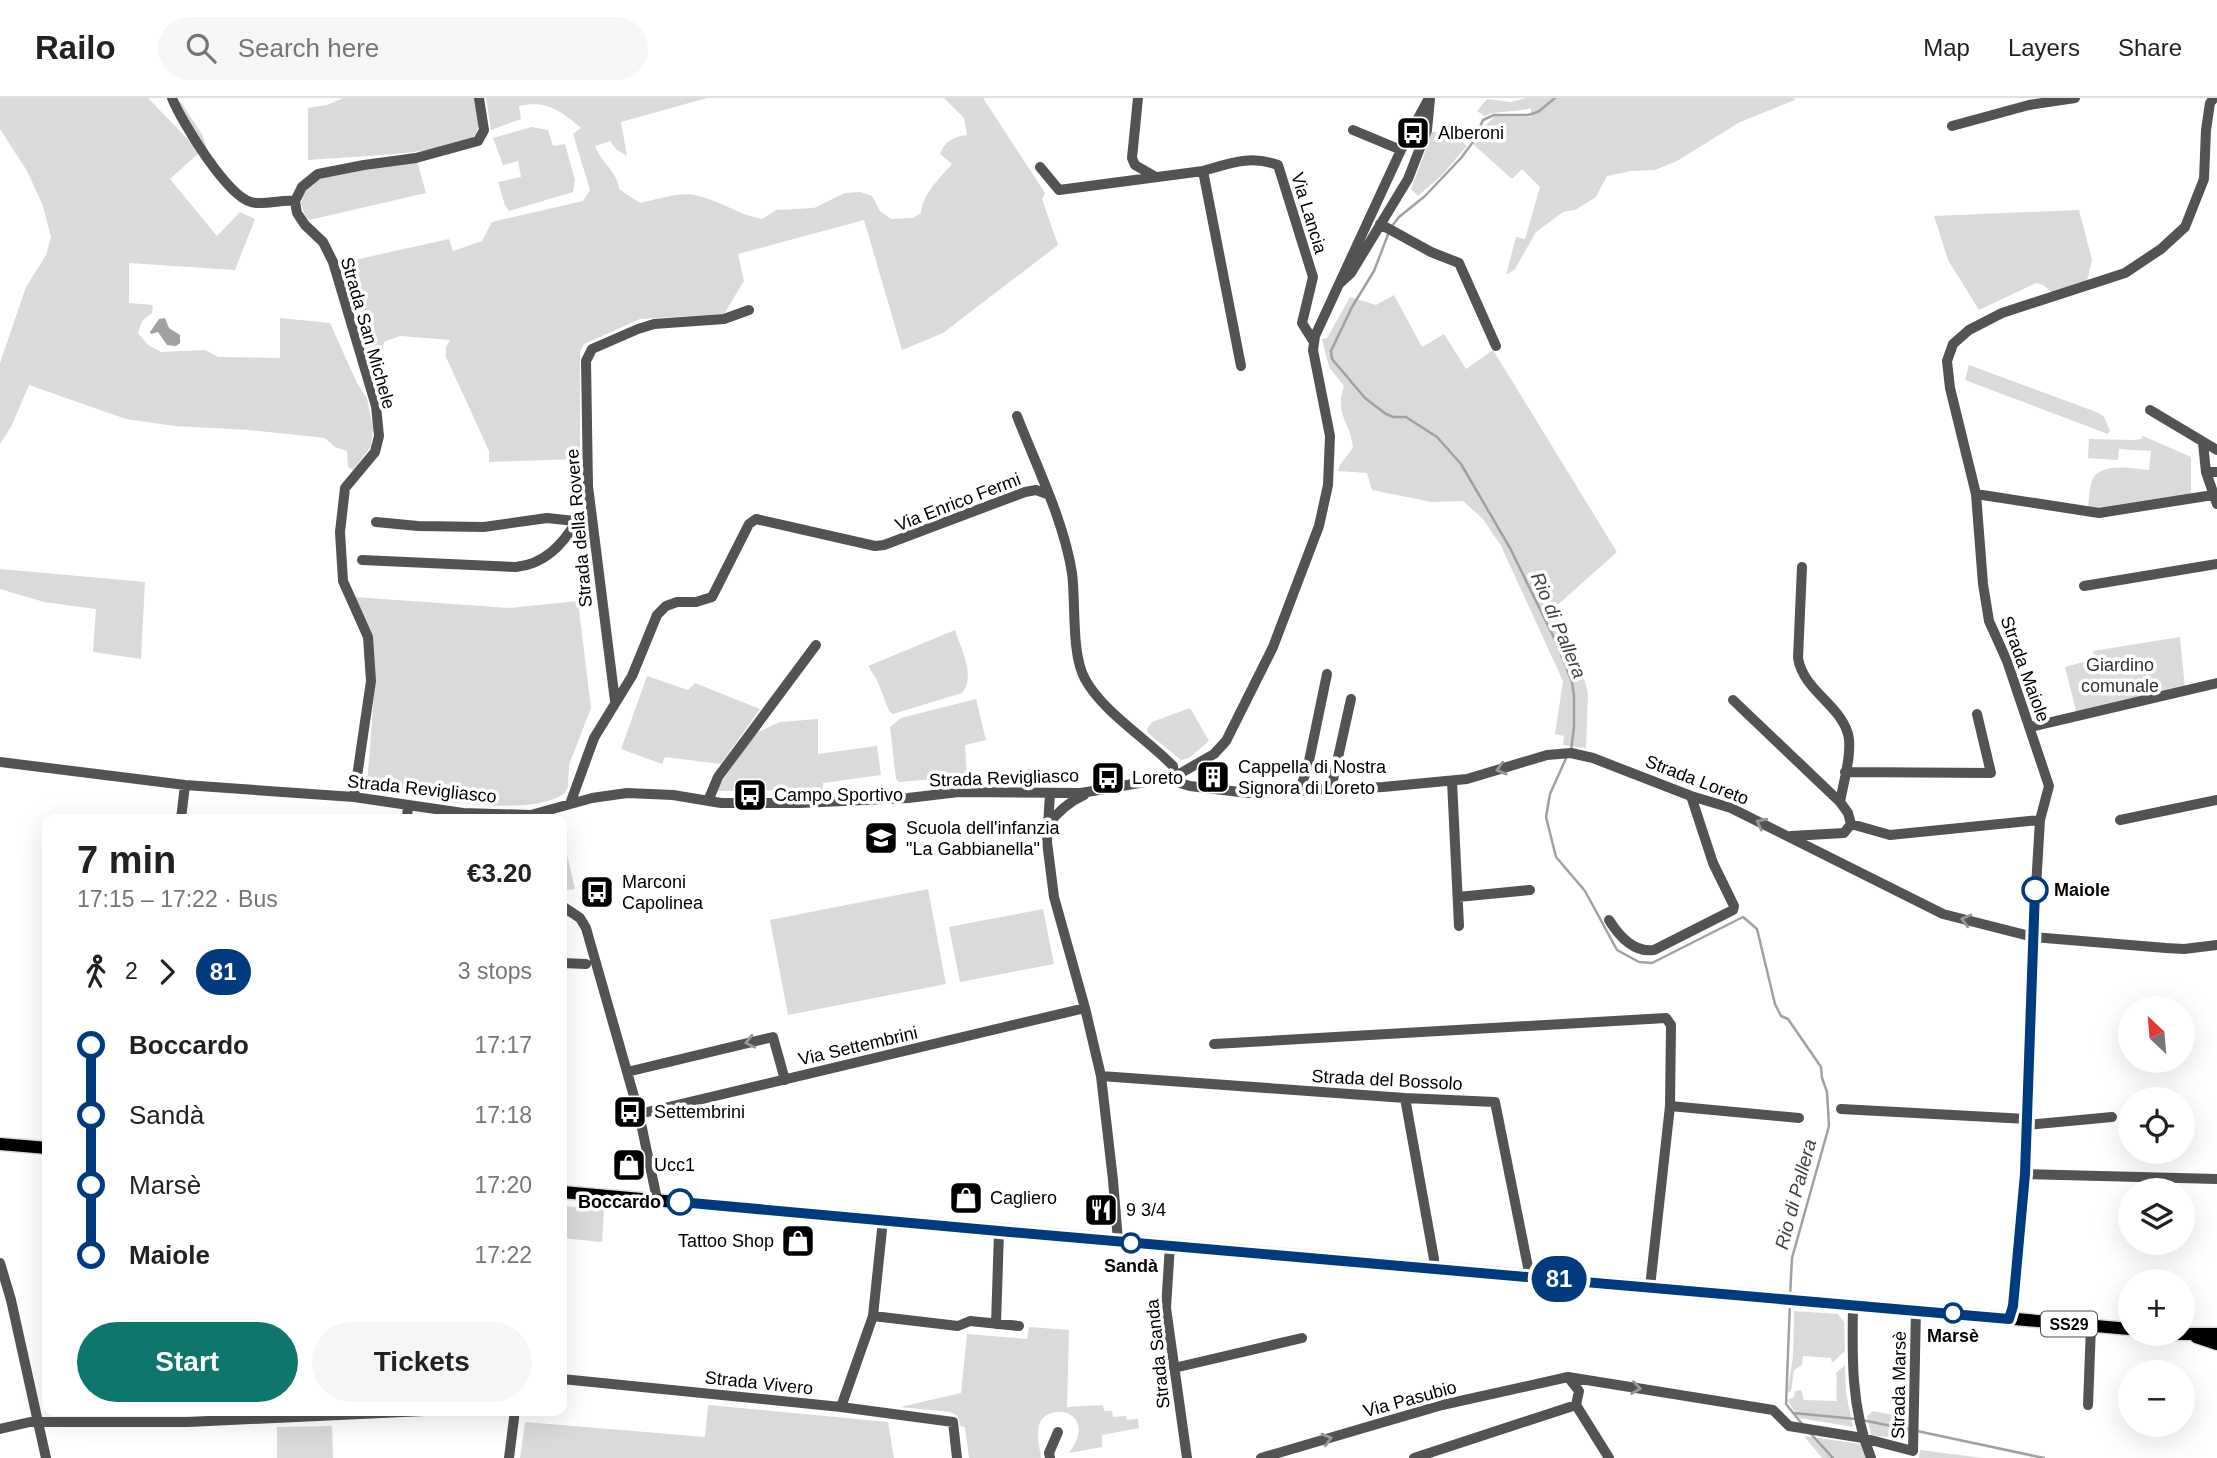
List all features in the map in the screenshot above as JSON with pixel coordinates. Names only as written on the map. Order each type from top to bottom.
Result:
[{"type":"main road","points":[[0,1144],[42,1148]]},
{"type":"main road","name":"SS29","points":[[567,1192],[2118,1328]]},
{"type":"main road","points":[[2195,1335],[2217,1334]]},
{"type":"main road","points":[[2195,1336],[2217,1344]]},
{"type":"street","points":[[172,98],[198,145],[224,180],[247,201],[255,204],[295,201],[302,187],[318,174],[416,158],[478,141],[484,130],[479,98]]},
{"type":"street","points":[[1138,98],[1132,158],[1135,165],[1154,176]]},
{"type":"street","name":"Strada Revigliasco","points":[[540,814],[570,804],[627,793],[673,795],[708,801],[801,803],[959,792],[1090,792],[1174,777],[1214,754],[1226,741],[1273,647],[1319,526],[1328,485],[1330,436],[1316,370],[1314,342],[1337,286],[1401,150],[1430,98]]},
{"type":"street","name":"Strada Revigliasco","points":[[1337,286],[1351,273],[1387,228],[1427,130],[1430,98]]},
{"type":"street","points":[[1952,127],[2029,105],[2075,98]]},
{"type":"street","name":"Strada Maiole","points":[[2009,1319],[2013,1306],[2025,1174],[2040,820],[2049,786],[2007,661],[1989,621],[1983,584],[1976,494],[1950,388],[1947,361],[1953,344],[1969,330],[2002,313],[2125,273],[2169,242],[2185,227],[2200,195],[2204,179],[2208,117],[2210,103],[2214,98]]},
{"type":"street","points":[[1353,130],[1401,150]]},
{"type":"street","name":"Via Lancia","points":[[1040,167],[1059,190],[1203,171],[1248,159],[1278,165],[1312,277],[1302,323],[1314,342]]},
{"type":"street","points":[[1203,171],[1241,366]]},
{"type":"street","name":"Strada San Michele","points":[[295,201],[297,213],[323,242],[333,262],[377,416],[379,436],[375,452],[345,488],[340,533],[343,582],[368,637],[371,681],[354,797]]},
{"type":"street","points":[[1387,228],[1459,263],[1496,346]]},
{"type":"street","name":"Strada della Rovere","points":[[615,701],[588,486],[586,361],[592,349],[638,328],[654,324],[724,318],[749,310]]},
{"type":"street","points":[[2150,410],[2217,450]]},
{"type":"street","points":[[1017,416],[1047,494],[1072,572],[1079,662],[1084,678],[1098,698],[1173,766],[1174,777]]},
{"type":"street","points":[[1976,494],[2099,513],[2215,499],[2212,472],[2203,443]]},
{"type":"street","name":"Via Enrico Fermi","points":[[615,701],[632,676],[657,615],[666,606],[677,602],[696,603],[712,597],[743,531],[756,519],[875,546],[884,545],[1025,492],[1036,490],[1047,494]]},
{"type":"street","points":[[362,560],[516,567],[528,565],[555,550],[580,522],[547,518],[484,527],[376,522]]},
{"type":"street","points":[[2084,586],[2217,564]]},
{"type":"street","points":[[1802,567],[1798,658],[1800,672],[1847,730],[1849,747],[1840,802]]},
{"type":"street","points":[[708,801],[718,777],[816,645]]},
{"type":"street","points":[[1300,791],[1327,674]]},
{"type":"street","points":[[2030,727],[2217,683]]},
{"type":"street","points":[[1331,789],[1351,699]]},
{"type":"street","points":[[1733,700],[1840,802],[1848,813],[1851,824]]},
{"type":"street","points":[[570,804],[594,738],[615,701]]},
{"type":"street","points":[[1845,772],[1991,773],[1977,714]]},
{"type":"street","name":"Strada Loreto","points":[[1174,777],[1180,783],[1190,786],[1248,793],[1300,791],[1467,779],[1547,755],[1571,753],[1731,808],[1943,914],[2033,937],[2175,949],[2217,945]]},
{"type":"street","name":"Strada Revigliasco","points":[[0,762],[185,785],[354,797],[480,814]]},
{"type":"street","points":[[1452,780],[1459,926]]},
{"type":"street","points":[[182,814],[185,785]]},
{"type":"street","points":[[1048,826],[1066,804],[1090,792]]},
{"type":"street","points":[[1050,794],[1048,852],[1054,897],[1101,1076],[1114,1180],[1118,1241]]},
{"type":"street","points":[[1609,920],[1625,940],[1637,949],[1646,951],[1654,950],[1733,910],[1734,906],[1702,835],[1691,796]]},
{"type":"street","points":[[2120,820],[2217,800]]},
{"type":"street","points":[[407,814],[408,805]]},
{"type":"street","points":[[1851,824],[1890,835],[2040,820]]},
{"type":"street","points":[[1787,836],[1844,834],[1851,824]]},
{"type":"street","points":[[1458,897],[1530,890]]},
{"type":"street","points":[[567,909],[580,918],[586,928],[639,1114],[657,1199]]},
{"type":"street","points":[[567,963],[586,964]]},
{"type":"street","name":"Via Settembrini","points":[[639,1114],[1085,1008]]},
{"type":"street","points":[[1214,1044],[1666,1018],[1671,1024],[1670,1106],[1650,1287]]},
{"type":"street","points":[[627,1072],[773,1037],[785,1080]]},
{"type":"street","name":"Strada del Bossolo","points":[[1101,1076],[1495,1102],[1530,1277]]},
{"type":"street","points":[[1405,1098],[1434,1259],[1433,1268]]},
{"type":"street","points":[[1670,1106],[1799,1118]]},
{"type":"street","points":[[1841,1109],[2027,1122],[2112,1117]]},
{"type":"street","points":[[2025,1174],[2217,1179]]},
{"type":"street","points":[[842,1407],[873,1316],[883,1220]]},
{"type":"street","points":[[996,1324],[999,1231]]},
{"type":"street","name":"Strada Sanda","points":[[1170,1245],[1166,1308],[1186,1458]]},
{"type":"street","points":[[0,1263],[11,1300],[46,1458]]},
{"type":"street","points":[[0,1307],[11,1300]]},
{"type":"street","name":"Strada Marsè","points":[[1853,1305],[1854,1388],[1862,1434],[1871,1458]]},
{"type":"street","name":"Strada Marsè","points":[[1862,1434],[1913,1451],[1916,1309]]},
{"type":"street","points":[[873,1316],[958,1326],[970,1321],[1019,1326]]},
{"type":"street","points":[[2088,1405],[2091,1326]]},
{"type":"street","points":[[1174,1368],[1302,1338]]},
{"type":"street","points":[[1568,1377],[1579,1391],[1576,1405],[1609,1458]]},
{"type":"street","name":"Via Pasubio","points":[[1261,1458],[1442,1405],[1568,1377],[1773,1410],[1789,1426],[1862,1434]]},
{"type":"street","name":"Strada Vivero","points":[[567,1380],[842,1407],[953,1422],[957,1458]]},
{"type":"street","points":[[1414,1458],[1576,1405]]},
{"type":"street","points":[[0,1429],[20,1424],[198,1416]]},
{"type":"street","points":[[509,1458],[514,1416]]},
{"type":"street","points":[[1050,1458],[1049,1453],[1058,1432]]},
{"type":"green space","points":[[0,98],[148,98],[200,152],[170,179],[217,236],[240,212],[255,219],[235,270],[129,263],[129,303],[153,305],[152,313],[142,321],[138,333],[148,345],[161,352],[205,350],[218,357],[280,358],[280,318],[330,323],[357,383],[367,398],[373,428],[371,446],[353,470],[348,467],[347,451],[335,447],[325,438],[175,426],[126,419],[29,385],[11,427],[0,444],[0,363],[26,287],[46,255],[51,237],[43,206],[27,171],[0,129]]},
{"type":"green space","points":[[343,98],[476,98],[477,131],[471,139],[441,148],[308,160],[308,108],[327,105]]},
{"type":"green space","points":[[486,98],[707,98],[621,122],[627,156],[610,141],[595,146],[616,178],[619,189],[640,203],[674,195],[694,195],[762,219],[776,210],[814,208],[845,193],[860,192],[872,196],[880,211],[891,219],[913,218],[921,213],[929,192],[952,164],[940,154],[944,146],[950,140],[967,135],[964,118],[944,98],[983,98],[1045,193],[1042,199],[1058,245],[943,333],[902,350],[864,220],[738,254],[744,281],[724,314],[640,319],[584,344],[580,352],[580,459],[489,462],[489,451],[446,357],[446,347],[450,340],[400,336],[384,342],[382,351],[363,351],[349,284],[341,263],[449,239],[453,251],[482,241],[492,222],[583,201],[590,190],[573,134],[581,128],[553,108],[529,105],[519,106],[521,119],[491,130]]},
{"type":"green space","points":[[1526,98],[1795,100],[1740,122],[1677,161],[1655,170],[1607,176],[1596,197],[1575,210],[1563,212],[1536,232],[1515,269],[1506,275],[1516,237],[1525,239],[1540,187],[1522,169],[1512,179],[1473,144],[1482,129],[1495,116],[1531,117],[1531,108],[1484,116],[1477,111],[1487,99],[1511,102]]},
{"type":"green space","points":[[175,101],[181,102],[202,134],[211,159]]},
{"type":"green space","points":[[532,127],[548,130],[553,146],[565,144],[575,180],[573,192],[509,211],[498,182],[521,177],[518,161],[503,165],[493,138]]},
{"type":"green space","points":[[1430,132],[1449,132],[1467,146],[1441,176],[1418,196],[1411,189]]},
{"type":"green space","points":[[417,160],[426,193],[309,220],[305,216],[301,203],[305,191],[319,179]]},
{"type":"green space","points":[[2079,210],[2092,260],[2087,281],[2053,293],[2036,283],[1979,310],[1948,260],[1934,216]]},
{"type":"green space","points":[[1394,295],[1422,347],[1444,334],[1466,369],[1493,350],[1617,552],[1553,609],[1580,663],[1588,693],[1586,748],[1563,745],[1564,736],[1555,734],[1563,681],[1501,546],[1483,519],[1463,501],[1432,502],[1372,490],[1367,473],[1338,471],[1353,448],[1352,439],[1342,412],[1341,396],[1344,386],[1329,367],[1322,339],[1327,338],[1350,297],[1376,305]]},
{"type":"green space","points":[[1969,365],[2099,413],[2104,417],[2110,431],[2108,434],[1965,380]]},
{"type":"green space","points":[[2143,436],[2191,457],[2191,496],[2099,510],[2088,509],[2091,484],[2096,475],[2109,468],[2149,470],[2151,451],[2119,449],[2118,460],[2088,458],[2089,439],[2135,440]]},
{"type":"green space","points":[[0,569],[145,582],[141,659],[93,652],[96,609],[44,602],[0,589]]},
{"type":"green space","points":[[354,597],[510,608],[578,601],[591,708],[569,765],[568,787],[564,794],[546,802],[497,806],[441,801],[369,789],[367,785],[375,681]]},
{"type":"green space","points":[[955,630],[968,671],[968,679],[962,693],[893,714],[889,711],[877,680],[868,666]]},
{"type":"green space","name":"Giardino comunale","points":[[2180,637],[2185,689],[2077,715],[2065,667],[2094,659],[2093,651]]},
{"type":"green space","points":[[647,676],[688,690],[695,683],[760,709],[721,764],[665,757],[662,764],[621,749]]},
{"type":"green space","points":[[976,699],[986,740],[965,745],[967,776],[899,782],[896,779],[890,727],[901,718]]},
{"type":"green space","points":[[1190,708],[1209,741],[1189,758],[1181,760],[1148,733],[1147,729],[1152,722]]},
{"type":"green space","points":[[818,719],[818,754],[877,746],[881,775],[823,783],[823,790],[719,791],[718,787],[756,733],[780,722]]},
{"type":"green space","points":[[567,855],[575,889],[567,890]]},
{"type":"green space","points":[[928,889],[946,984],[788,1015],[770,920]]},
{"type":"green space","points":[[1043,909],[1054,964],[960,982],[949,927]]},
{"type":"green space","points":[[567,1206],[604,1209],[602,1242],[567,1238]]},
{"type":"green space","points":[[1794,1311],[1838,1314],[1844,1322],[1845,1351],[1832,1363],[1831,1358],[1803,1356],[1802,1365],[1794,1370],[1791,1391],[1787,1393],[1793,1357]]},
{"type":"green space","points":[[1029,1327],[1069,1330],[1067,1407],[1103,1405],[1104,1411],[1112,1411],[1113,1417],[1138,1419],[1139,1428],[1102,1435],[1102,1447],[1069,1453],[1077,1438],[1078,1426],[1074,1418],[1067,1413],[1057,1412],[1048,1414],[1041,1420],[1038,1433],[1041,1458],[969,1458],[965,1427],[960,1426],[958,1416],[950,1412],[900,1407],[961,1393],[967,1334],[1027,1339]]},
{"type":"green space","points":[[1845,1365],[1846,1393],[1853,1427],[1799,1418],[1787,1400],[1794,1397],[1795,1391],[1801,1390],[1804,1400],[1837,1401],[1836,1373]]},
{"type":"green space","points":[[708,1405],[888,1422],[894,1458],[520,1458],[525,1422],[705,1437]]},
{"type":"green space","points":[[1873,1411],[1908,1418],[1909,1435],[1902,1439],[1871,1435],[1867,1416]]},
{"type":"green space","points":[[332,1426],[333,1458],[277,1458],[277,1427]]},
{"type":"green space","points":[[1804,1436],[1861,1444],[1865,1458],[1822,1458]]},
{"type":"green space","points":[[1920,1450],[1983,1458],[1919,1458]]},
{"type":"shaded area","points":[[165,318],[169,328],[180,335],[180,343],[176,346],[167,345],[158,332],[150,332],[159,319]]},
{"type":"waterway","name":"Rio di Pallera","points":[[1392,226],[1461,158],[1473,142],[1483,120],[1494,115],[1528,115],[1538,112],[1555,98]]},
{"type":"waterway","name":"Rio di Pallera","points":[[1389,232],[1374,271],[1352,307],[1331,351],[1332,359],[1365,398],[1386,414],[1406,417],[1437,437],[1461,464],[1510,548],[1557,644],[1572,682],[1574,727],[1571,751]]},
{"type":"waterway","name":"Rio di Pallera","points":[[1567,756],[1550,794],[1546,817],[1556,857],[1585,891],[1617,950],[1639,962],[1652,963],[1743,917],[1757,929],[1775,1004],[1781,1016],[1788,1019],[1821,1067],[1827,1092],[1829,1126],[1792,1258],[1790,1297]]},
{"type":"waterway","name":"Rio di Pallera","points":[[1790,1303],[1786,1404],[1802,1424]]},
{"type":"waterway","name":"Rio di Pallera","points":[[1793,1413],[1856,1419]]},
{"type":"waterway","name":"Rio di Pallera","points":[[1862,1420],[1911,1430]]},
{"type":"waterway","name":"Rio di Pallera","points":[[1917,1431],[2044,1458]]},
{"type":"waterway","name":"Rio di Pallera","points":[[1811,1434],[1833,1458]]},
{"type":"bus line","name":"81","points":[[680,1202],[2009,1319],[2013,1306],[2025,1174],[2035,890]]},
{"type":"place","name":"Alberoni","points":[[1413,133]]},
{"type":"place","name":"Cappella di Nostra Signora di Loreto","points":[[1213,777]]},
{"type":"place","name":"Loreto","points":[[1108,778]]},
{"type":"place","name":"Campo Sportivo","points":[[750,795]]},
{"type":"place","name":"Scuola dell'infanzia \"La Gabbianella\"","points":[[881,838]]},
{"type":"place","name":"Maiole","points":[[2035,890]]},
{"type":"place","name":"Marconi Capolinea","points":[[597,892]]},
{"type":"place","name":"Settembrini","points":[[630,1112]]},
{"type":"place","name":"Ucc1","points":[[629,1165]]},
{"type":"place","name":"Cagliero","points":[[966,1198]]},
{"type":"place","name":"Boccardo","points":[[680,1202]]},
{"type":"place","name":"9 3/4","points":[[1101,1210]]},
{"type":"place","name":"Tattoo Shop","points":[[798,1241]]},
{"type":"place","name":"Sandà","points":[[1131,1243]]},
{"type":"place","name":"Marsè","points":[[1953,1313]]}]
